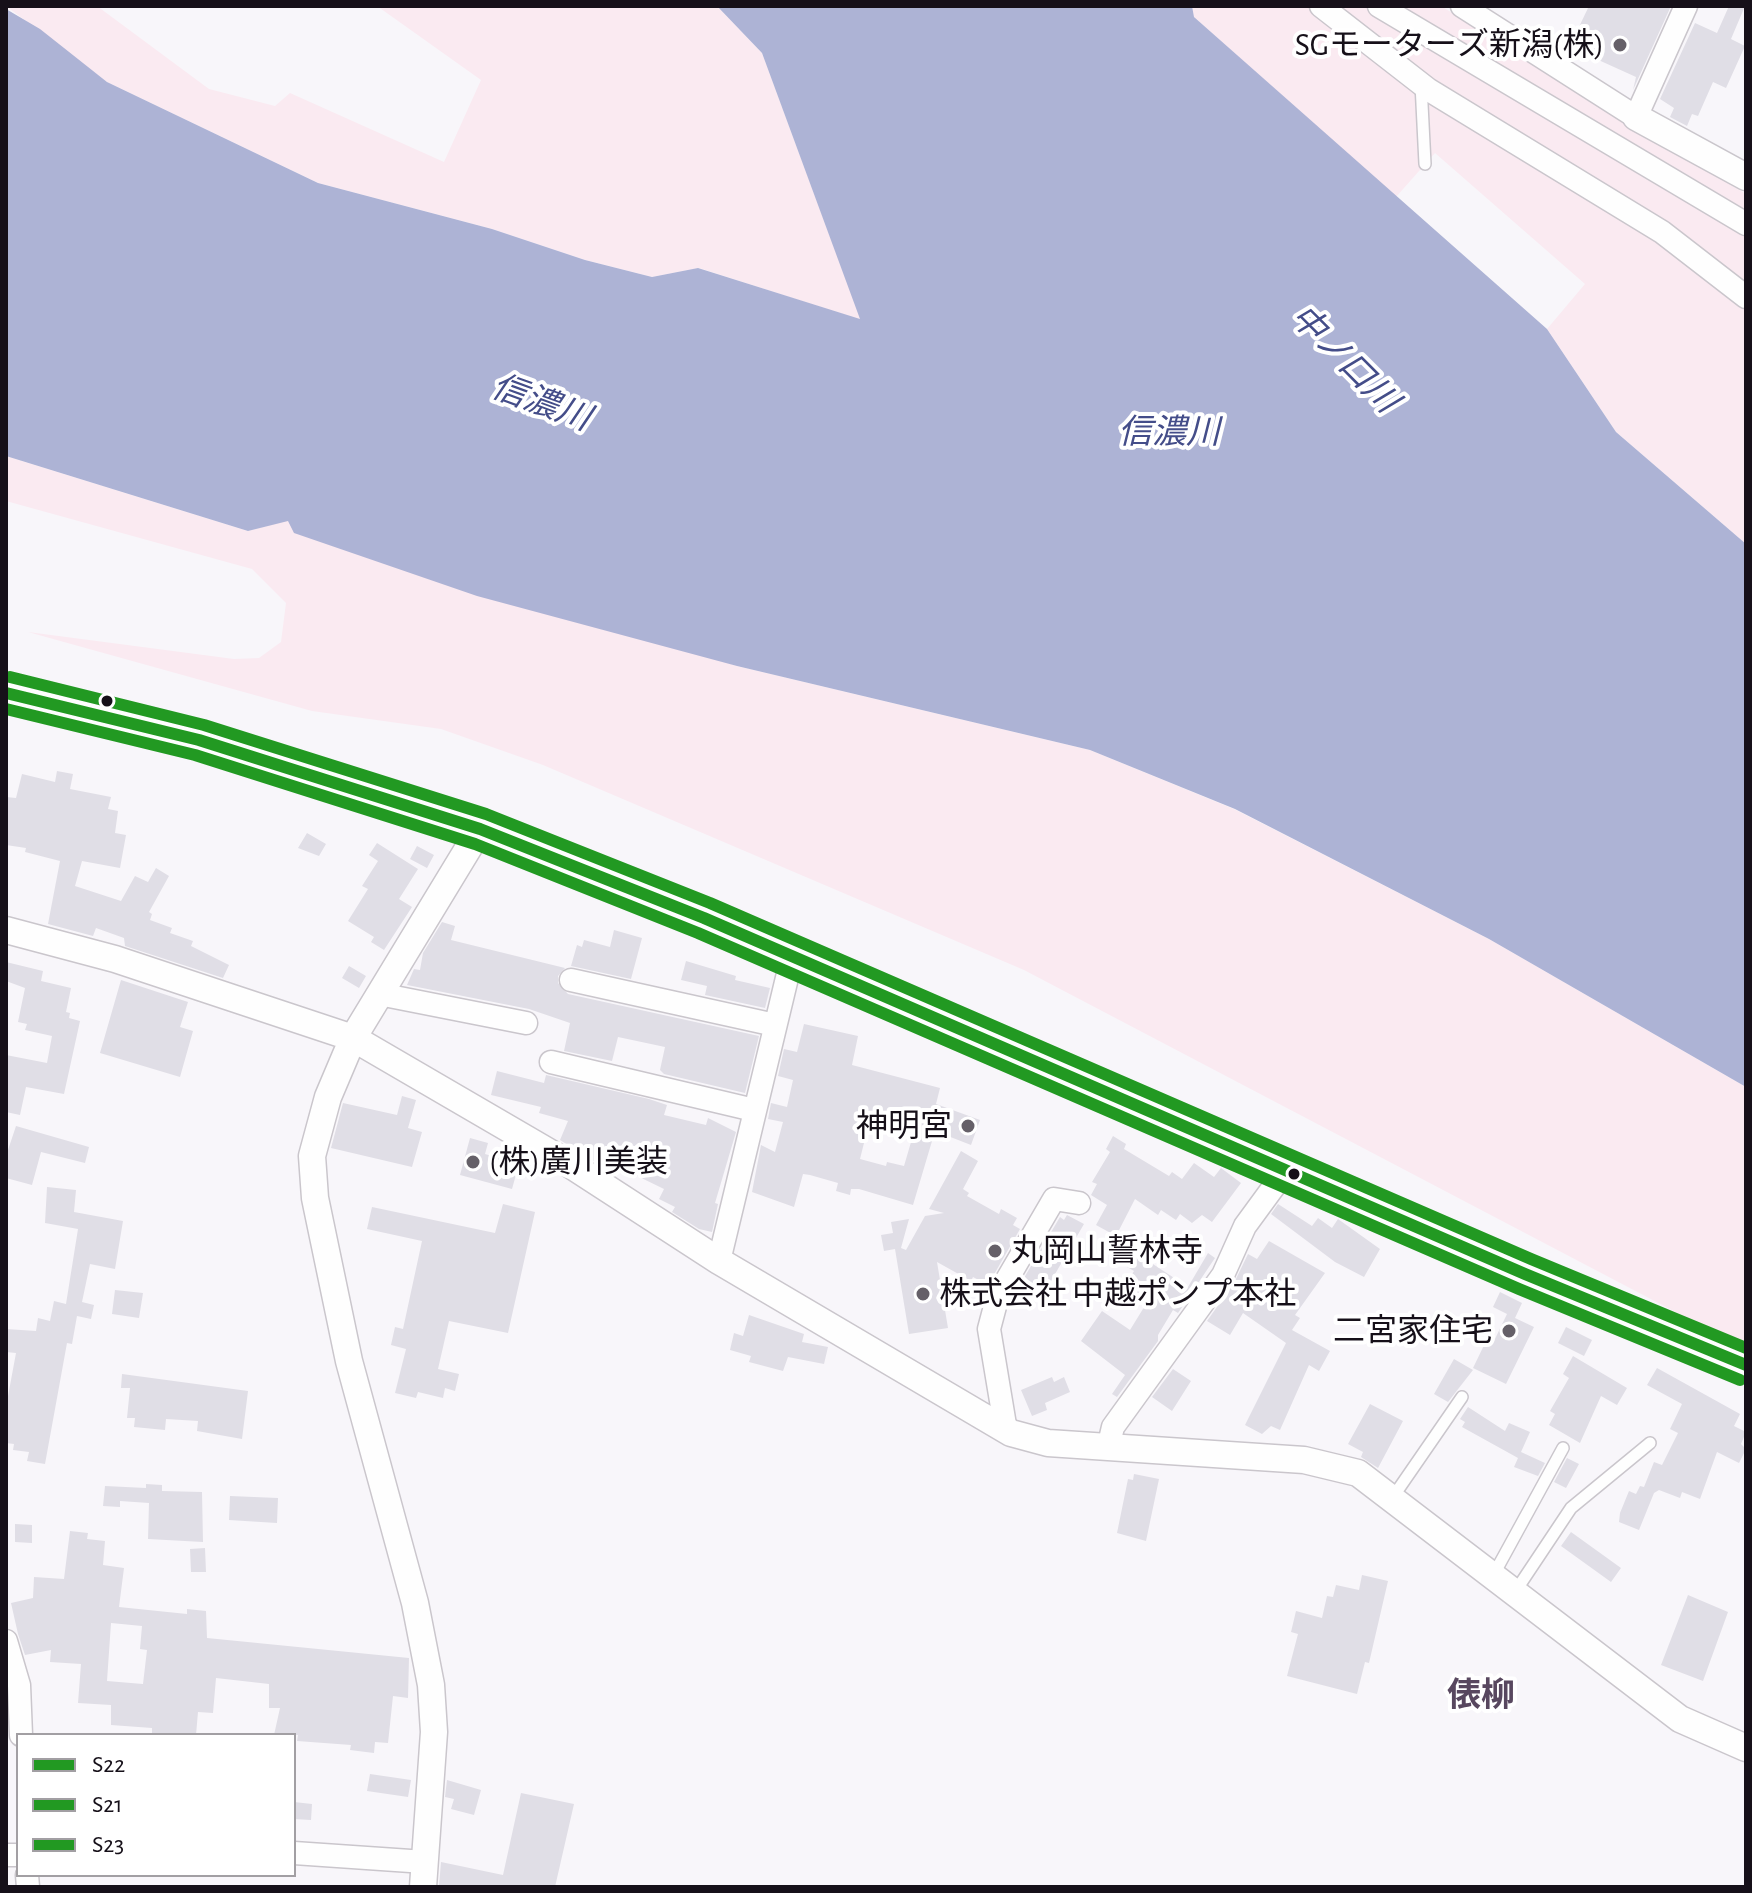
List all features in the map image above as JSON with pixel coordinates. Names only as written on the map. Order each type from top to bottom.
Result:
[{"type":"main road","points":[[6,693],[199,740],[480,829],[704,918],[1746,1365]]},
{"type":"street","points":[[1321,6],[1421,83],[1662,232],[1746,297]]},
{"type":"street","points":[[1379,6],[1746,224]]},
{"type":"street","points":[[1462,6],[1636,117],[1746,177]]},
{"type":"street","points":[[1636,117],[1686,6]]},
{"type":"street","points":[[296,1853],[424,1874],[434,1732],[431,1685],[415,1603],[349,1361],[315,1198],[312,1156],[328,1097],[353,1038],[480,829]]},
{"type":"street","points":[[6,930],[115,959],[353,1038],[571,1165],[719,1261],[1006,1431],[1030,1440],[1108,1448],[1326,1463],[1358,1473],[1680,1719],[1746,1748]]},
{"type":"street","points":[[719,1261],[792,957]]},
{"type":"street","points":[[571,980],[775,1025]]},
{"type":"street","points":[[379,994],[526,1023]]},
{"type":"street","points":[[551,1062],[754,1110]]},
{"type":"street","points":[[1108,1448],[1113,1427],[1223,1275],[1245,1226],[1286,1170]]},
{"type":"street","points":[[1006,1431],[989,1329],[998,1295],[1054,1199],[1079,1203]]},
{"type":"street","points":[[6,1641],[19,1685],[21,1733]]},
{"type":"lane","points":[[1421,83],[1425,164]]},
{"type":"lane","points":[[1393,1497],[1462,1397]]},
{"type":"lane","points":[[1515,1592],[1571,1508],[1650,1443]]},
{"type":"lane","points":[[1494,1574],[1563,1448]]},
{"type":"shaded area","points":[[6,6],[97,6],[209,89],[275,106],[290,93],[444,162],[481,80],[377,6],[717,6],[762,53],[861,320],[699,268],[652,277],[585,260],[492,229],[318,183],[107,82]]},
{"type":"shaded area","points":[[1192,6],[1441,6],[1746,194],[1746,544],[1616,432],[1547,329],[1585,284],[1435,153],[1396,197],[1194,17]]},
{"type":"shaded area","points":[[6,456],[248,531],[288,520],[737,666],[1090,750],[1234,809],[1489,939],[1746,1087],[1746,1349],[1024,970],[543,765],[441,729],[312,711],[28,632],[234,659],[259,658],[281,642],[286,603],[252,569],[6,501]]},
{"type":"water","name":"信濃川","points":[[717,6],[1192,6],[1194,17],[1547,329],[1616,432],[1746,544],[1746,1087],[1489,939],[1235,809],[1090,750],[737,666],[477,596],[294,533],[288,521],[248,531],[6,456],[6,9],[40,29],[107,82],[318,183],[492,229],[585,260],[652,277],[698,268],[860,319],[762,53]]},
{"type":"building","name":"SGモーターズ新潟(株)","points":[[1589,6],[1671,6],[1633,90],[1636,77],[1583,53],[1590,37],[1577,31]]},
{"type":"building","points":[[1729,6],[1745,6],[1731,39],[1745,46],[1726,88],[1713,82],[1698,116],[1692,114],[1687,126],[1670,117],[1674,108],[1660,99],[1695,23],[1717,33]]},
{"type":"building","points":[[57,771],[73,774],[70,789],[111,797],[108,809],[118,811],[115,833],[126,835],[120,868],[82,861],[75,886],[121,901],[135,876],[148,882],[156,868],[169,876],[149,912],[152,914],[150,920],[172,928],[170,933],[193,941],[191,946],[229,965],[223,978],[125,946],[124,938],[96,928],[93,936],[48,924],[60,861],[25,852],[26,848],[6,845],[6,797],[16,798],[22,774],[55,782]]},
{"type":"building","points":[[307,833],[326,844],[319,856],[298,848]]},
{"type":"building","points":[[377,843],[418,869],[399,899],[412,907],[384,950],[371,942],[374,937],[348,921],[368,889],[362,886],[378,861],[369,855]]},
{"type":"building","points":[[417,846],[434,855],[427,868],[410,859]]},
{"type":"building","points":[[442,922],[455,926],[451,940],[565,968],[558,976],[558,983],[568,994],[759,1036],[745,1093],[664,1074],[660,1070],[665,1047],[618,1037],[612,1061],[564,1051],[570,1023],[529,1009],[407,985],[414,969],[420,970],[423,953]]},
{"type":"building","points":[[614,930],[642,938],[631,979],[571,966],[577,945],[582,947],[584,940],[610,947]]},
{"type":"building","points":[[686,961],[736,976],[735,980],[770,988],[765,1008],[705,995],[707,986],[681,980]]},
{"type":"building","points":[[6,962],[43,971],[41,981],[71,988],[66,1012],[70,1013],[69,1018],[80,1021],[64,1094],[26,1087],[20,1115],[6,1112],[6,1055],[47,1063],[52,1036],[25,1030],[27,1024],[18,1022],[25,988],[6,981]]},
{"type":"building","points":[[349,966],[366,976],[359,988],[342,978]]},
{"type":"building","points":[[121,980],[188,1002],[180,1027],[193,1031],[180,1077],[100,1053]]},
{"type":"building","points":[[804,1024],[858,1036],[852,1065],[940,1088],[936,1104],[980,1120],[971,1145],[935,1131],[913,1205],[859,1189],[851,1189],[850,1195],[836,1191],[838,1183],[803,1174],[794,1207],[752,1192],[761,1145],[775,1152],[783,1122],[768,1119],[771,1103],[787,1107],[793,1080],[778,1076],[784,1049],[797,1052]],"holes":[[[885,1116],[916,1125],[904,1166],[887,1162],[886,1166],[860,1159],[867,1131],[880,1135]]]},
{"type":"building","points":[[497,1071],[544,1083],[546,1075],[649,1099],[667,1105],[664,1115],[706,1125],[708,1118],[736,1132],[715,1203],[718,1204],[712,1232],[699,1229],[672,1212],[675,1207],[659,1199],[664,1189],[625,1170],[608,1170],[560,1140],[568,1121],[539,1113],[541,1107],[491,1095]]},
{"type":"building","points":[[402,1096],[416,1100],[408,1128],[422,1132],[412,1167],[331,1148],[343,1103],[397,1115]]},
{"type":"building","points":[[16,1126],[89,1147],[85,1163],[41,1152],[32,1185],[6,1178],[6,1156]]},
{"type":"building","points":[[1113,1136],[1126,1144],[1124,1149],[1169,1176],[1172,1172],[1182,1179],[1194,1163],[1214,1177],[1221,1168],[1241,1183],[1212,1222],[1202,1215],[1192,1223],[1180,1214],[1176,1220],[1161,1210],[1158,1215],[1135,1199],[1116,1236],[1096,1225],[1107,1205],[1091,1195],[1097,1184],[1092,1182],[1110,1152],[1106,1149]]},
{"type":"building","name":"(株)廣川美装","points":[[470,1138],[488,1143],[485,1154],[519,1164],[512,1189],[460,1175]]},
{"type":"building","points":[[961,1151],[978,1161],[963,1189],[969,1193],[967,1196],[999,1214],[1001,1209],[1017,1218],[1013,1225],[1020,1229],[988,1285],[973,1277],[971,1281],[937,1262],[948,1328],[909,1334],[895,1249],[884,1251],[881,1235],[893,1233],[891,1222],[909,1219],[901,1248],[906,1250],[925,1216],[944,1213],[929,1209]]},
{"type":"building","points":[[47,1187],[76,1190],[74,1212],[123,1221],[115,1269],[90,1264],[82,1302],[94,1305],[91,1319],[77,1316],[72,1344],[67,1343],[45,1464],[27,1461],[29,1452],[13,1450],[14,1444],[6,1443],[6,1407],[16,1353],[6,1352],[6,1329],[36,1331],[38,1318],[50,1321],[54,1301],[66,1304],[78,1229],[45,1223]]},
{"type":"building","points":[[503,1204],[535,1212],[508,1333],[449,1321],[438,1369],[459,1374],[455,1391],[445,1388],[443,1398],[418,1392],[416,1398],[395,1393],[406,1349],[391,1345],[395,1327],[403,1329],[422,1241],[367,1229],[372,1207],[495,1233]]},
{"type":"building","points":[[1278,1204],[1312,1226],[1318,1218],[1332,1228],[1338,1219],[1380,1249],[1364,1277],[1335,1262],[1271,1214]]},
{"type":"building","points":[[1067,1215],[1084,1224],[1040,1300],[1018,1288],[1060,1217],[1064,1220]]},
{"type":"building","points":[[1269,1241],[1325,1273],[1295,1315],[1300,1318],[1292,1330],[1330,1351],[1319,1371],[1309,1365],[1280,1430],[1271,1426],[1262,1434],[1245,1425],[1286,1343],[1243,1313],[1230,1335],[1207,1321],[1234,1283],[1248,1254],[1257,1259]]},
{"type":"building","points":[[1136,1253],[1188,1287],[1208,1253],[1215,1258],[1178,1313],[1173,1310],[1158,1335],[1158,1341],[1117,1397],[1112,1394],[1125,1375],[1081,1341],[1102,1311],[1130,1330],[1146,1304],[1122,1289],[1134,1271],[1127,1267]]},
{"type":"building","points":[[115,1290],[143,1293],[139,1318],[112,1314]]},
{"type":"building","points":[[1500,1292],[1522,1303],[1515,1318],[1534,1327],[1506,1384],[1473,1368],[1488,1337],[1494,1341],[1507,1314],[1493,1307]]},
{"type":"building","points":[[749,1315],[804,1334],[802,1342],[828,1347],[824,1364],[788,1357],[783,1371],[749,1362],[751,1356],[730,1350],[734,1333],[743,1336]]},
{"type":"building","points":[[1566,1327],[1592,1340],[1584,1356],[1558,1343]]},
{"type":"building","points":[[1573,1356],[1627,1388],[1617,1405],[1601,1396],[1580,1443],[1549,1425],[1555,1414],[1550,1411],[1569,1378],[1563,1374]]},
{"type":"building","points":[[1454,1359],[1473,1370],[1448,1402],[1434,1394]]},
{"type":"building","points":[[1657,1368],[1740,1414],[1734,1426],[1746,1432],[1741,1444],[1746,1449],[1739,1463],[1717,1452],[1700,1499],[1682,1492],[1680,1498],[1659,1490],[1654,1493],[1639,1530],[1619,1522],[1620,1513],[1629,1491],[1636,1494],[1640,1486],[1644,1487],[1654,1462],[1662,1465],[1678,1433],[1670,1429],[1682,1404],[1647,1385]]},
{"type":"building","points":[[1173,1369],[1191,1381],[1172,1411],[1152,1397]]},
{"type":"building","points":[[122,1374],[248,1391],[242,1439],[197,1431],[198,1421],[166,1419],[165,1430],[134,1427],[135,1418],[127,1418],[130,1388],[121,1388]]},
{"type":"building","points":[[1052,1377],[1054,1382],[1064,1377],[1070,1392],[1045,1403],[1047,1410],[1032,1416],[1021,1390]]},
{"type":"building","points":[[1370,1404],[1403,1421],[1378,1468],[1361,1457],[1363,1452],[1348,1444]]},
{"type":"building","points":[[1468,1407],[1505,1431],[1509,1423],[1530,1432],[1521,1452],[1545,1463],[1538,1476],[1514,1467],[1518,1458],[1462,1427],[1465,1422],[1460,1419]]},
{"type":"building","points":[[1567,1458],[1579,1464],[1566,1488],[1554,1482]]},
{"type":"building","points":[[1134,1474],[1159,1479],[1146,1541],[1117,1533],[1128,1479],[1133,1480]]},
{"type":"building","points":[[146,1484],[162,1485],[162,1491],[202,1492],[203,1542],[148,1539],[149,1503],[120,1501],[120,1507],[103,1506],[105,1486],[146,1488]]},
{"type":"building","points":[[230,1496],[278,1498],[277,1523],[229,1520]]},
{"type":"building","points":[[15,1524],[32,1525],[32,1543],[15,1542]]},
{"type":"building","points":[[70,1531],[88,1533],[87,1539],[105,1541],[103,1565],[124,1568],[119,1607],[187,1614],[187,1609],[206,1611],[207,1638],[409,1658],[408,1698],[393,1696],[388,1743],[375,1742],[374,1753],[350,1750],[351,1745],[297,1741],[296,1733],[274,1733],[280,1708],[269,1708],[269,1684],[216,1678],[213,1713],[198,1712],[196,1733],[152,1733],[152,1728],[111,1725],[111,1705],[78,1703],[81,1664],[50,1662],[51,1650],[25,1655],[11,1603],[33,1598],[34,1577],[64,1579]],"holes":[[[111,1623],[142,1626],[140,1649],[147,1650],[143,1684],[107,1681]]]},
{"type":"building","points":[[1571,1532],[1621,1568],[1611,1582],[1561,1546]]},
{"type":"building","points":[[205,1548],[206,1572],[191,1572],[190,1549]]},
{"type":"building","points":[[1362,1575],[1388,1581],[1369,1663],[1365,1662],[1357,1694],[1287,1676],[1298,1634],[1291,1632],[1296,1611],[1322,1618],[1327,1596],[1333,1597],[1336,1585],[1359,1590]]},
{"type":"building","points":[[1688,1595],[1728,1612],[1703,1681],[1661,1665]]},
{"type":"building","points":[[370,1774],[411,1780],[408,1797],[367,1791]]},
{"type":"building","points":[[447,1780],[481,1790],[474,1815],[451,1809],[454,1799],[445,1797]]},
{"type":"building","points":[[521,1793],[574,1804],[555,1887],[439,1886],[441,1862],[503,1875]]},
{"type":"building","points":[[296,1802],[312,1804],[311,1820],[296,1819]]},
{"type":"transit line","name":"S23","points":[[10,677],[204,725],[486,814],[710,903],[1531,1259],[1746,1348]]},
{"type":"transit line","name":"S22","points":[[6,693],[199,740],[480,829],[704,918],[1525,1274],[1746,1365]]},
{"type":"transit line","name":"S21","points":[[6,709],[195,755],[475,844],[698,933],[1519,1289],[1740,1380]]},
{"type":"place","name":"SGモーターズ新潟(株)","points":[[1620,45]]},
{"type":"place","name":"神明宮","points":[[968,1126]]},
{"type":"place","name":"(株)廣川美装","points":[[473,1162]]},
{"type":"place","name":"丸岡山誓林寺","points":[[995,1251]]},
{"type":"place","name":"株式会社 中越ポンプ本社","points":[[923,1294]]},
{"type":"place","name":"二宮家住宅","points":[[1509,1331]]},
{"type":"district","name":"俵柳","points":[[1481,1696]]},
{"type":"water label","name":"中ノ口川","points":[[1344,359]]}]
